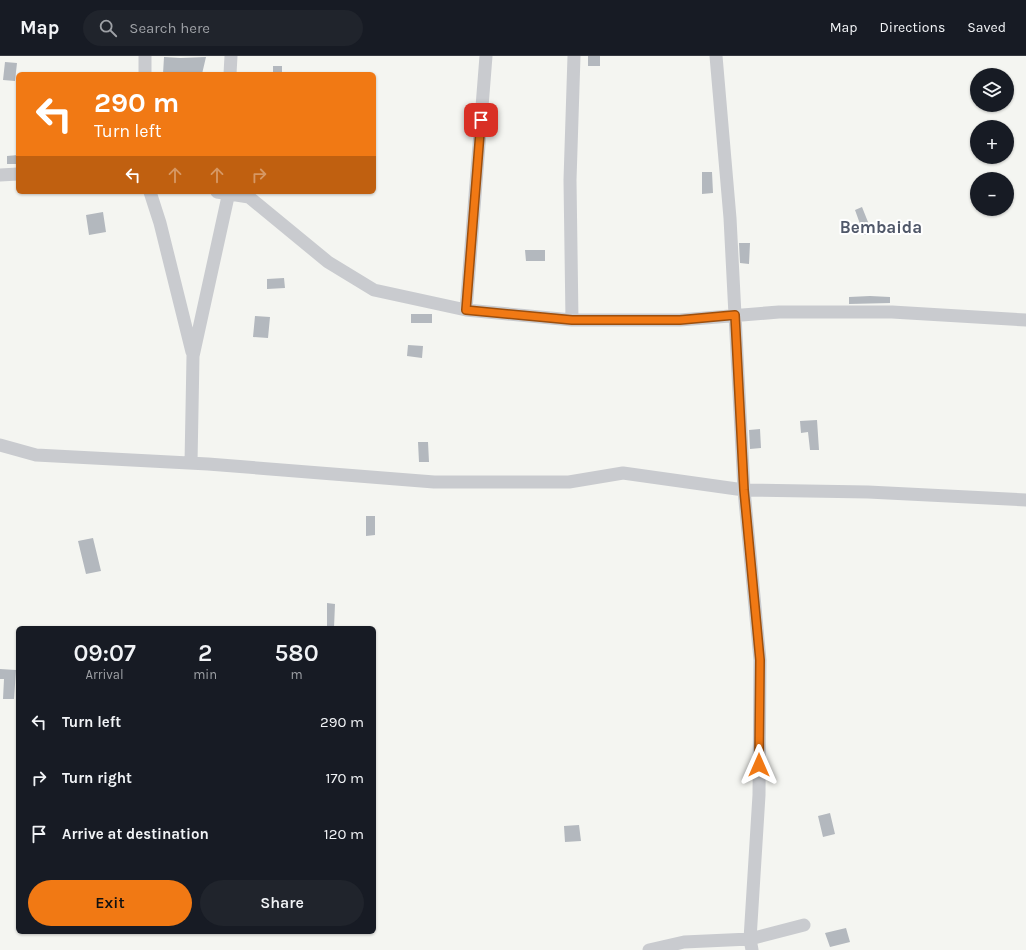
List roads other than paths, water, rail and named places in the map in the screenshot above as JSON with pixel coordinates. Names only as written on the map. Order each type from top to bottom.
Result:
[{"type":"street","points":[[145,56],[145,72]]},
{"type":"street","points":[[230,72],[231,56]]},
{"type":"street","points":[[466,310],[486,56]]},
{"type":"street","points":[[572,320],[570,180],[574,56]]},
{"type":"street","points":[[716,56],[730,218],[744,490],[760,660],[759,795],[751,944]]},
{"type":"street","points":[[0,175],[16,174]]},
{"type":"street","points":[[151,194],[160,223],[193,356]]},
{"type":"street","points":[[191,463],[193,356],[225,194]]},
{"type":"street","points":[[231,194],[248,197],[328,262],[374,290],[466,310],[572,320],[680,320],[779,312],[892,312],[1026,320]]},
{"type":"street","points":[[0,445],[36,455],[191,463],[434,482],[570,482],[623,473],[744,490],[868,492],[1026,500]]},
{"type":"street","points":[[649,950],[684,942],[751,944],[804,924]]},
{"type":"district","name":"Bembaida","points":[[881,227]]}]
